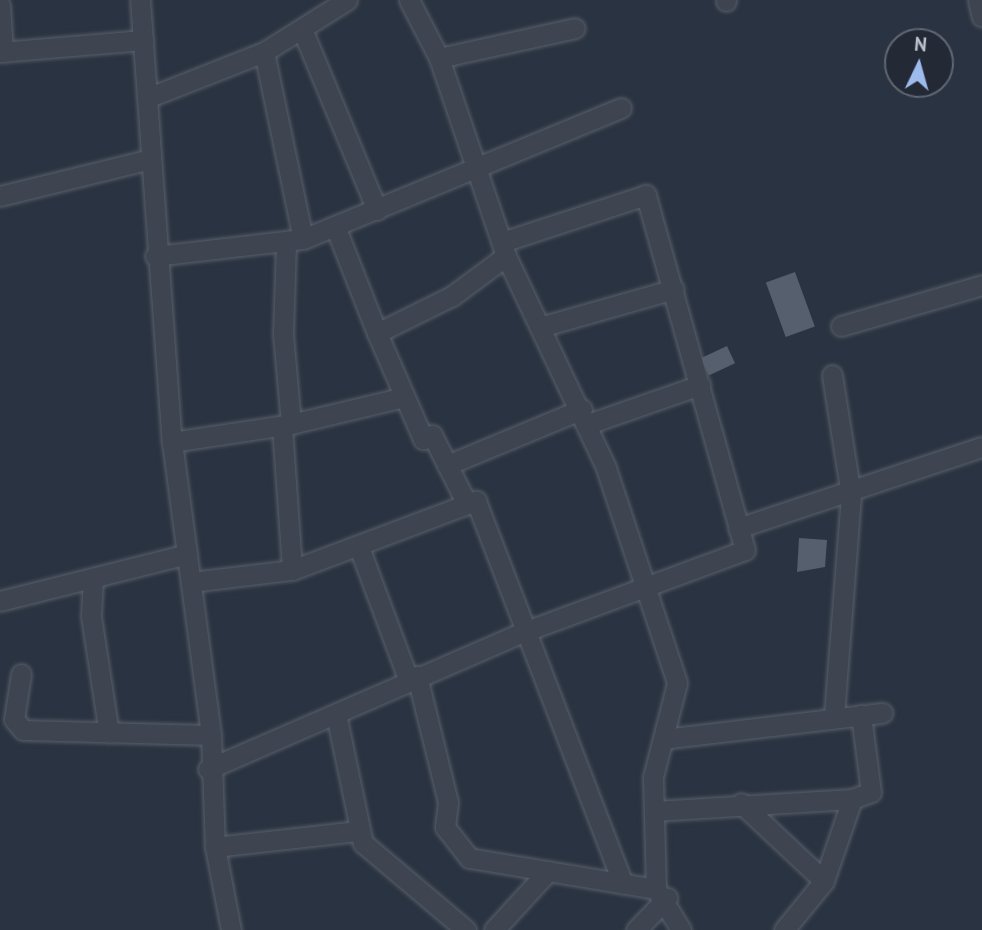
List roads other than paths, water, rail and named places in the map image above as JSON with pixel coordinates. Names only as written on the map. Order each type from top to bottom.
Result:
[{"type":"street","points":[[140,0],[155,256],[172,442],[211,735],[208,769],[215,847],[231,930]]},
{"type":"street","points":[[147,98],[264,52],[347,0]]},
{"type":"street","points":[[409,0],[439,58],[504,249],[585,416],[677,682],[653,777],[661,893],[681,930]]},
{"type":"street","points":[[978,0],[982,16]]},
{"type":"street","points":[[0,5],[1,52],[144,40]]},
{"type":"street","points":[[439,58],[575,28]]},
{"type":"street","points":[[302,29],[377,210]]},
{"type":"street","points":[[264,52],[295,242],[283,334],[292,570]]},
{"type":"street","points":[[155,256],[295,242],[621,108]]},
{"type":"street","points":[[0,196],[151,159]]},
{"type":"street","points":[[208,769],[526,631],[744,550],[646,195],[504,249],[452,296],[377,333]]},
{"type":"street","points":[[335,226],[423,439],[432,435],[467,504]]},
{"type":"street","points":[[841,326],[982,285]]},
{"type":"street","points":[[540,327],[674,289]]},
{"type":"street","points":[[832,375],[851,495],[834,718]]},
{"type":"street","points":[[447,465],[585,416],[700,385]]},
{"type":"street","points":[[172,442],[287,425],[404,397]]},
{"type":"street","points":[[738,528],[851,495],[982,447]]},
{"type":"street","points":[[191,582],[292,570],[476,501],[623,884]]},
{"type":"street","points":[[359,547],[413,678],[449,802],[445,827],[455,844],[469,858],[661,893]]},
{"type":"street","points":[[0,601],[187,554]]},
{"type":"street","points":[[93,578],[91,616],[109,733]]},
{"type":"street","points":[[21,674],[17,727],[109,733],[211,735]]},
{"type":"street","points":[[336,713],[357,831],[363,843],[466,930]]},
{"type":"street","points":[[663,739],[882,713]]},
{"type":"street","points":[[654,811],[741,803],[852,799],[872,792],[862,715]]},
{"type":"street","points":[[784,930],[824,881],[852,799]]},
{"type":"street","points":[[741,803],[824,881]]},
{"type":"street","points":[[215,847],[357,831]]},
{"type":"street","points":[[494,930],[548,871]]},
{"type":"street","points":[[636,930],[661,893]]}]
